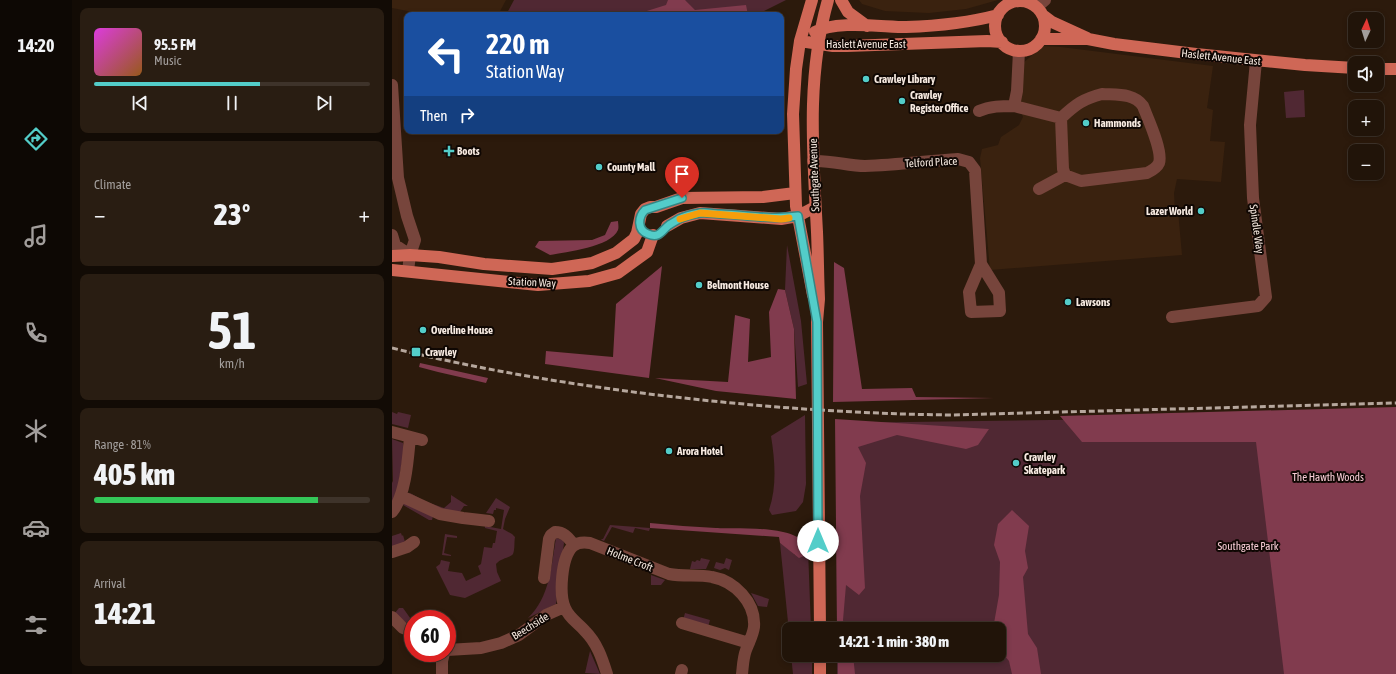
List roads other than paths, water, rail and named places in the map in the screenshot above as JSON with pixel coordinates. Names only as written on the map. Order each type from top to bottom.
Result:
[{"type":"main road","name":"Southgate Avenue","points":[[812,0],[800,41],[796,70],[793,114],[795,193],[817,322]]},
{"type":"main road","name":"Southgate Avenue","points":[[820,622],[817,322],[819,299],[812,113],[815,68],[828,0]]},
{"type":"main road","name":"Haslett Avenue East","points":[[841,0],[848,12],[867,26]]},
{"type":"main road","points":[[1022,1],[1042,8],[1045,29],[1041,39],[1031,48],[1019,51],[1006,47],[995,29],[998,15],[1005,6],[1014,2],[1022,1]]},
{"type":"main road","name":"Haslett Avenue East","points":[[1042,8],[1052,22],[1088,39]]},
{"type":"main road","name":"Haslett Avenue East","points":[[800,41],[822,28],[930,26],[998,15]]},
{"type":"main road","name":"Haslett Avenue East","points":[[1041,39],[1088,39],[1114,44],[1256,61],[1348,68]]},
{"type":"main road","name":"Haslett Avenue East","points":[[800,41],[847,46],[987,41],[1002,42]]},
{"type":"main road","points":[[1384,69],[1396,69]]},
{"type":"main road","points":[[640,223],[644,232],[653,235],[661,234],[667,226],[681,218],[700,213],[781,219],[798,216],[815,207],[795,193]]},
{"type":"main road","name":"Station Way","points":[[392,256],[439,256],[491,265],[552,269],[592,263],[616,253],[634,240],[640,223],[641,214],[650,207],[656,207],[682,198],[763,197],[795,193]]},
{"type":"main road","points":[[656,207],[663,210],[666,214],[668,219],[667,226]]},
{"type":"main road","name":"Station Way","points":[[392,270],[538,284],[589,280],[618,273],[647,252],[653,235]]},
{"type":"main road","points":[[820,662],[820,674]]},
{"type":"street","points":[[1014,106],[1018,90],[1019,51]]},
{"type":"street","name":"Spindle Way","points":[[1172,317],[1258,306],[1266,297],[1253,198],[1250,125],[1256,61]]},
{"type":"street","points":[[392,85],[398,178],[406,216],[415,240],[410,255],[408,271]]},
{"type":"street","points":[[1102,94],[1124,95],[1138,99],[1143,106],[1160,153],[1158,165],[1147,173],[1081,181],[1065,175],[1063,169],[1061,118],[1085,99],[1102,94]]},
{"type":"street","points":[[979,111],[997,106],[1014,106],[1061,118]]},
{"type":"street","name":"Telford Place","points":[[813,161],[831,161],[840,164],[865,166],[958,159],[969,162],[975,170],[981,264]]},
{"type":"street","points":[[1039,190],[1065,175]]},
{"type":"street","points":[[392,236],[395,245],[410,255]]},
{"type":"street","points":[[392,432],[416,438],[401,496],[392,512]]},
{"type":"street","points":[[401,496],[440,514],[489,521]]},
{"type":"street","points":[[544,578],[549,540],[551,535],[555,532],[561,532],[574,545],[569,552],[563,570],[561,593],[564,607],[571,618],[584,630],[597,648],[607,674]]},
{"type":"street","points":[[392,552],[407,547],[414,542]]},
{"type":"street","name":"Holme Croft","points":[[574,545],[590,543],[669,574],[679,576],[710,576],[730,584],[746,599],[752,611],[754,626],[744,657],[742,674]]},
{"type":"street","name":"Beechside","points":[[456,649],[481,648],[501,643],[520,635],[546,615],[564,607]]},
{"type":"street","points":[[392,617],[404,628]]},
{"type":"street","points":[[682,623],[749,643]]},
{"type":"street","points":[[442,662],[442,674]]},
{"type":"railway","points":[[392,348],[494,370],[597,387],[737,403],[844,411],[952,415],[1396,403]]},
{"type":"place","name":"Crawley Library","points":[[866,79]]},
{"type":"place","name":"Crawley Register Office","points":[[902,101]]},
{"type":"place","name":"Hammonds","points":[[1086,123]]},
{"type":"place","name":"Boots","points":[[449,151]]},
{"type":"place","name":"County Mall","points":[[599,167]]},
{"type":"place","name":"Lazer World","points":[[1201,211]]},
{"type":"place","name":"Belmont House","points":[[699,285]]},
{"type":"place","name":"Lawsons","points":[[1068,302]]},
{"type":"place","name":"Overline House","points":[[423,330]]},
{"type":"place","name":"Crawley","points":[[416,352]]},
{"type":"place","name":"Arora Hotel","points":[[669,451]]},
{"type":"place","name":"Crawley Skatepark","points":[[1016,463]]},
{"type":"park label","name":"The Hawth Woods","points":[[1328,477]]},
{"type":"park label","name":"Southgate Park","points":[[1248,546]]}]
